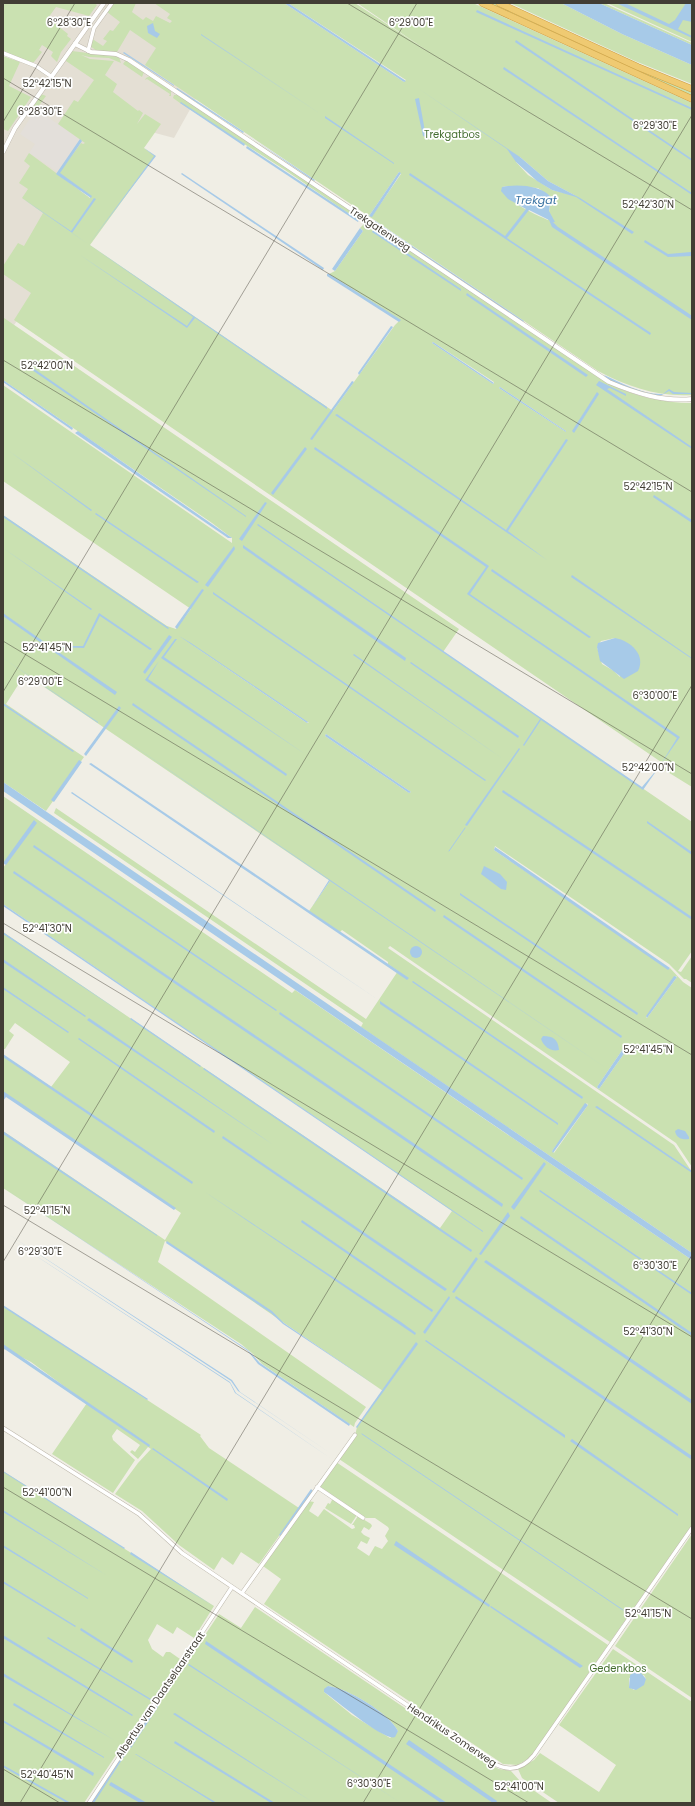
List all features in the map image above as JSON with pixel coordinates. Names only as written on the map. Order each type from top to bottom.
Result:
[{"type":"highway","points":[[482,3],[692,99]]},
{"type":"highway","points":[[500,3],[638,67],[692,89]]},
{"type":"street","points":[[3,152],[14,128],[104,3]]},
{"type":"street","points":[[88,51],[94,28],[112,3]]},
{"type":"street","name":"Trekgatenweg","points":[[75,44],[88,51],[116,54],[129,60],[609,382],[648,396],[692,399]]},
{"type":"street","points":[[3,53],[36,66],[50,76]]},
{"type":"street","name":"Hendrikus Zomerweg","points":[[3,1428],[139,1514],[176,1548],[493,1763],[501,1767],[512,1769],[522,1766],[534,1755],[692,1528]]},
{"type":"street","points":[[242,1593],[355,1435]]},
{"type":"street","points":[[317,1487],[363,1518]]},
{"type":"street","name":"Albertus van Daatselaarstraat","points":[[89,1803],[232,1587]]},
{"type":"shaded area","points":[[46,3],[189,3],[225,47],[174,138],[110,121],[37,292],[3,341],[3,70],[20,55]]},
{"type":"shaded area","points":[[40,112],[80,139],[58,172],[29,153],[35,144],[20,134],[32,115]]},
{"type":"green space","points":[[3,3],[94,3],[97,5],[89,16],[56,7],[48,18],[68,34],[67,36],[71,39],[61,52],[57,62],[51,56],[53,52],[42,45],[39,50],[42,52],[34,62],[31,63],[3,51]]},
{"type":"green space","name":"Trekgatbos","points":[[114,3],[136,3],[132,12],[143,20],[146,17],[153,21],[156,16],[170,23],[172,21],[167,18],[170,14],[154,3],[284,3],[404,82],[406,80],[288,3],[355,3],[432,54],[357,3],[473,3],[692,103],[692,395],[655,393],[621,382],[598,371],[145,65],[156,48],[130,30],[117,52],[97,51],[90,46],[91,38],[103,46],[107,41],[103,39],[110,30],[113,31],[120,22],[107,12]],"holes":[[[520,157],[548,181],[576,196],[552,190],[528,175],[516,162]],[[399,172],[401,174],[372,216],[369,216]],[[502,187],[538,188],[551,197],[548,220],[528,211],[514,202],[508,197]]]},
{"type":"green space","points":[[488,3],[495,3],[594,49],[692,91],[692,96]]},
{"type":"green space","points":[[510,3],[561,3],[622,34],[692,65],[692,84],[635,61]]},
{"type":"green space","points":[[599,3],[604,3],[692,43],[692,45]]},
{"type":"green space","points":[[607,3],[692,3],[692,42]]},
{"type":"green space","points":[[72,51],[119,57],[121,63],[109,58],[81,55],[90,59],[114,61],[105,75],[117,84],[113,92],[138,111],[139,110],[143,113],[137,124],[145,114],[161,124],[144,148],[155,156],[90,245],[333,411],[400,320],[329,274],[335,271],[363,231],[360,228],[364,224],[285,170],[180,103],[173,98],[174,95],[178,95],[607,383],[627,392],[648,398],[670,402],[692,403],[692,787],[658,766],[661,762],[14,320],[31,293],[3,274],[3,266],[18,243],[24,246],[43,213],[22,198],[28,189],[19,183],[30,166],[24,161],[29,153],[90,198],[91,196],[59,173],[81,143],[85,143],[58,124],[74,100],[78,102],[94,80],[66,61]],"holes":[[[433,342],[494,382],[494,383],[493,384],[432,343]],[[500,387],[566,432],[499,388]],[[615,638],[620,677],[614,671],[602,664],[597,647],[601,641]]]},
{"type":"green space","points":[[3,56],[20,62],[9,86],[31,97],[8,131],[3,129]]},
{"type":"green space","points":[[126,60],[144,72],[142,77],[123,64]]},
{"type":"green space","points":[[150,76],[171,90],[171,96],[147,79],[145,80]]},
{"type":"green space","points":[[41,94],[46,96],[32,115],[29,110]]},
{"type":"green space","points":[[4,318],[459,629],[443,652],[692,822],[692,951],[678,971],[681,972],[692,956],[692,983],[684,979],[669,964],[495,846],[494,850],[669,969],[670,968],[683,982],[692,988],[692,1167],[676,1143],[390,946],[388,948],[674,1145],[692,1172],[692,1253],[361,1027],[363,1023],[54,813],[56,808],[366,1019],[398,971],[388,964],[388,962],[342,930],[340,932],[309,911],[330,881],[25,674],[6,704],[84,757],[46,811],[3,782],[3,515],[167,626],[176,629],[191,609],[3,481],[3,385],[232,543],[232,538],[3,380]],"holes":[[[179,636],[309,723],[307,723]],[[326,734],[411,792],[409,793],[325,736]],[[676,976],[677,977],[647,1018],[646,1017]],[[625,1046],[628,1048],[599,1089],[597,1087]],[[587,1103],[588,1105],[554,1153],[552,1151]]]},
{"type":"green space","points":[[3,796],[292,993],[295,990],[692,1260],[692,1525],[610,1642],[339,1459],[355,1436],[357,1427],[383,1391],[165,1241],[158,1262],[366,1407],[355,1423],[354,1427],[262,1364],[241,1344],[3,1188],[3,1131],[165,1240],[181,1213],[3,1092],[3,1055],[51,1087],[70,1062],[15,1023],[9,1031],[14,1035],[5,1049],[3,1049],[3,932],[440,1228],[452,1211],[3,904],[3,868],[6,864],[3,862]]},
{"type":"green space","points":[[3,1306],[201,1435],[200,1436],[209,1448],[299,1508],[259,1564],[241,1552],[233,1565],[222,1557],[214,1570],[179,1545],[142,1511],[115,1494],[138,1463],[151,1449],[148,1447],[138,1459],[130,1452],[132,1450],[135,1452],[140,1445],[117,1429],[112,1436],[113,1440],[135,1460],[113,1493],[52,1454],[87,1403],[31,1362],[5,1349],[3,1351]]},
{"type":"green space","points":[[336,1462],[608,1645],[531,1757],[518,1765],[503,1764],[264,1604],[281,1579],[263,1566],[308,1501],[314,1502],[309,1511],[318,1517],[324,1509],[352,1529],[355,1528],[354,1525],[352,1525],[358,1516],[371,1524],[372,1526],[369,1530],[364,1527],[361,1532],[370,1538],[367,1544],[361,1541],[357,1548],[369,1556],[375,1546],[382,1549],[388,1541],[385,1536],[389,1529],[388,1527],[375,1518],[366,1518],[319,1486]]},
{"type":"green space","points":[[3,1471],[214,1606],[194,1638],[177,1627],[173,1634],[157,1624],[148,1640],[152,1649],[163,1657],[166,1652],[170,1652],[180,1659],[84,1803],[3,1803]]},
{"type":"green space","points":[[333,1498],[357,1515],[351,1524],[325,1508],[328,1503],[330,1504]]},
{"type":"green space","points":[[692,1534],[692,1698],[615,1646]]},
{"type":"green space","points":[[255,1607],[488,1764],[499,1769],[511,1771],[520,1781],[519,1783],[523,1783],[552,1803],[93,1803],[219,1614],[241,1628]],"holes":[[[328,1686],[346,1691],[367,1702],[386,1717],[398,1731],[390,1738],[352,1715],[324,1692]]]},
{"type":"green space","name":"Gedenkbos","points":[[613,1649],[692,1702],[692,1803],[559,1803],[522,1778],[518,1769],[534,1760],[540,1753],[599,1792],[616,1765],[559,1725]],"holes":[[[644,1675],[646,1679],[634,1690],[629,1687],[629,1678]]]},
{"type":"water","points":[[284,3],[288,3],[406,81],[404,82]]},
{"type":"water","points":[[561,3],[599,3],[692,45],[692,65],[622,34]]},
{"type":"water","points":[[616,3],[625,3],[669,24],[675,20],[686,3],[692,3],[692,22],[683,20],[678,29],[692,36],[692,38]]},
{"type":"water","points":[[477,10],[692,108],[692,110],[476,12]]},
{"type":"water","points":[[153,23],[155,31],[160,34],[157,38],[148,33],[147,26]]},
{"type":"water","points":[[201,34],[322,115],[201,35]]},
{"type":"water","points":[[516,40],[692,159],[692,161],[515,42]]},
{"type":"water","points":[[124,52],[174,85],[174,86],[123,53]]},
{"type":"water","points":[[504,67],[692,193],[692,195],[503,69]]},
{"type":"water","points":[[177,88],[244,132],[243,133],[176,89]]},
{"type":"water","points":[[419,89],[520,157],[548,181],[580,198],[634,232],[632,234],[576,197],[552,190],[537,181],[516,162],[507,149]]},
{"type":"water","points":[[419,98],[426,137],[423,136],[415,99]]},
{"type":"water","points":[[181,102],[245,144],[244,146],[180,103]]},
{"type":"water","points":[[325,116],[394,163],[394,164],[325,118]]},
{"type":"water","points":[[247,135],[315,180],[314,181]]},
{"type":"water","points":[[80,139],[82,141],[60,173],[92,196],[91,198],[56,174]]},
{"type":"water","points":[[247,146],[359,220],[358,222],[246,148]]},
{"type":"water","points":[[144,148],[156,156],[89,244],[154,156]]},
{"type":"water","points":[[399,172],[401,173],[372,217],[369,216]]},
{"type":"water","points":[[182,173],[324,268],[323,270],[181,174]]},
{"type":"water","name":"Trekgat","points":[[410,173],[505,236],[526,209],[508,199],[501,191],[502,187],[528,186],[541,190],[551,197],[549,211],[555,222],[553,222],[558,227],[688,313],[692,316],[692,320],[552,227],[549,220],[529,210],[507,238],[651,333],[650,335],[409,175]]},
{"type":"water","points":[[22,198],[71,231],[94,198],[96,199],[72,233]]},
{"type":"water","points":[[375,221],[524,321],[523,322],[374,222]]},
{"type":"water","points":[[360,228],[363,231],[335,271],[332,269]]},
{"type":"water","points":[[373,230],[461,289],[461,291],[372,232]]},
{"type":"water","points":[[645,240],[668,254],[691,252],[692,256],[668,257],[644,242]]},
{"type":"water","points":[[87,243],[327,407],[327,409],[195,318],[187,328],[80,255],[187,326],[193,317]]},
{"type":"water","points":[[327,274],[401,320],[399,322],[327,276]]},
{"type":"water","points":[[467,293],[588,375],[586,377],[466,295]]},
{"type":"water","points":[[391,326],[393,327],[359,375],[358,373]]},
{"type":"water","points":[[433,342],[494,383],[493,384],[432,343]]},
{"type":"water","points":[[33,368],[246,516],[246,517],[32,370]]},
{"type":"water","points":[[604,375],[648,393],[663,394],[669,389],[674,392],[692,394],[673,394],[669,391],[660,396],[638,391],[620,385],[607,379]]},
{"type":"water","points":[[3,380],[73,428],[72,430],[3,382]]},
{"type":"water","points":[[352,381],[354,382],[312,440],[310,439]]},
{"type":"water","points":[[599,381],[626,394],[626,396],[610,388],[607,389],[692,447],[692,449],[596,385]]},
{"type":"water","points":[[500,387],[566,431],[566,432],[499,388]]},
{"type":"water","points":[[597,392],[599,394],[574,433],[572,431]]},
{"type":"water","points":[[337,414],[506,530],[566,439],[568,440],[508,531],[547,560],[335,415]]},
{"type":"water","points":[[78,431],[232,538],[228,538],[75,433]]},
{"type":"water","points":[[305,447],[307,449],[273,495],[271,493]]},
{"type":"water","points":[[315,447],[489,566],[470,594],[680,737],[661,764],[677,738],[467,594],[486,567],[314,449]]},
{"type":"water","points":[[9,451],[92,510],[91,511]]},
{"type":"water","points":[[654,495],[692,520],[692,523],[653,497]]},
{"type":"water","points":[[265,502],[267,503],[242,541],[239,539]]},
{"type":"water","points":[[96,513],[199,582],[197,583],[95,514]]},
{"type":"water","points":[[3,515],[169,628],[168,629],[3,517]]},
{"type":"water","points":[[258,524],[642,787],[659,767],[643,790],[541,720],[524,746],[523,745],[540,719],[257,525]]},
{"type":"water","points":[[243,545],[406,658],[405,661],[243,548]]},
{"type":"water","points":[[234,546],[235,549],[208,587],[205,585]]},
{"type":"water","points":[[3,548],[92,609],[91,610]]},
{"type":"water","points":[[492,569],[591,637],[589,638],[491,571]]},
{"type":"water","points":[[572,575],[692,658],[692,659],[571,577]]},
{"type":"water","points":[[202,589],[204,590],[177,629],[175,627]]},
{"type":"water","points":[[213,592],[486,780],[485,781],[213,594]]},
{"type":"water","points":[[3,613],[50,646],[83,646],[99,613],[152,649],[150,650],[100,616],[84,648],[51,647],[117,692],[115,695],[3,616]]},
{"type":"water","points":[[169,635],[172,637],[145,674],[143,672]]},
{"type":"water","points":[[179,636],[191,643],[308,722],[307,723]]},
{"type":"water","points":[[615,638],[626,642],[636,650],[640,660],[638,671],[624,679],[600,661],[597,647],[598,643]]},
{"type":"water","points":[[175,639],[177,639],[164,657],[305,754],[161,658]]},
{"type":"water","points":[[354,654],[503,759],[353,655]]},
{"type":"water","points":[[3,658],[98,722],[98,723]]},
{"type":"water","points":[[159,661],[148,679],[287,774],[286,776],[145,680]]},
{"type":"water","points":[[411,662],[519,736],[518,738],[410,663]]},
{"type":"water","points":[[3,703],[74,751],[73,752],[3,705]]},
{"type":"water","points":[[133,703],[436,910],[435,912],[132,705]]},
{"type":"water","points":[[119,706],[121,708],[86,756],[84,754]]},
{"type":"water","points":[[109,729],[606,1068],[330,881],[312,907],[329,880]]},
{"type":"water","points":[[326,734],[411,792],[409,793],[325,736]]},
{"type":"water","points":[[519,748],[520,749],[467,826],[465,825]]},
{"type":"water","points":[[79,760],[82,762],[54,802],[51,800]]},
{"type":"water","points":[[91,763],[409,978],[407,980],[89,764]]},
{"type":"water","points":[[3,782],[692,1253],[692,1260],[3,791]]},
{"type":"water","points":[[503,790],[692,917],[692,920],[502,792]]},
{"type":"water","points":[[72,792],[377,999],[71,793]]},
{"type":"water","points":[[34,820],[37,823],[6,865],[3,863]]},
{"type":"water","points":[[647,821],[692,852],[692,855],[647,823]]},
{"type":"water","points":[[34,845],[277,1010],[276,1011],[33,847]]},
{"type":"water","points":[[495,847],[670,968],[668,970],[494,850]]},
{"type":"water","points":[[484,866],[500,874],[507,882],[506,890],[501,889],[481,874]]},
{"type":"water","points":[[14,871],[503,1204],[502,1207],[13,873]]},
{"type":"water","points":[[460,893],[638,1013],[637,1015],[460,895]]},
{"type":"water","points":[[3,904],[483,1231],[483,1232],[3,906]]},
{"type":"water","points":[[444,915],[622,1036],[621,1038],[443,917]]},
{"type":"water","points":[[3,932],[128,1017],[3,934]]},
{"type":"water","points":[[416,946],[420,948],[422,952],[420,956],[416,958],[412,956],[410,952],[412,948]]},
{"type":"water","points":[[3,959],[86,1016],[85,1017],[3,962]]},
{"type":"water","points":[[674,976],[677,977],[647,1018],[646,1016]]},
{"type":"water","points":[[413,981],[583,1097],[582,1099],[412,982]]},
{"type":"water","points":[[3,987],[69,1032],[68,1033],[3,989]]},
{"type":"water","points":[[380,1001],[558,1123],[558,1125],[380,1004]]},
{"type":"water","points":[[280,1012],[523,1178],[522,1180],[279,1014]]},
{"type":"water","points":[[89,1018],[272,1144],[87,1020]]},
{"type":"water","points":[[131,1018],[201,1066],[200,1067],[130,1019]]},
{"type":"water","points":[[543,1036],[554,1039],[559,1050],[551,1050],[546,1047],[541,1039]]},
{"type":"water","points":[[79,1038],[215,1131],[214,1133],[78,1039]]},
{"type":"water","points":[[625,1046],[628,1048],[599,1089],[597,1087]]},
{"type":"water","points":[[3,1054],[193,1182],[192,1184],[3,1057]]},
{"type":"water","points":[[204,1068],[472,1250],[471,1252],[203,1069]]},
{"type":"water","points":[[3,1091],[176,1208],[174,1210],[6,1097],[3,1101]]},
{"type":"water","points":[[585,1103],[588,1105],[553,1153],[552,1151]]},
{"type":"water","points":[[597,1106],[692,1171],[692,1173],[595,1107]]},
{"type":"water","points":[[678,1129],[685,1131],[689,1139],[682,1139],[678,1137],[675,1131]]},
{"type":"water","points":[[3,1131],[157,1235],[157,1236],[3,1134]]},
{"type":"water","points":[[223,1136],[447,1289],[445,1291],[222,1138]]},
{"type":"water","points":[[544,1162],[546,1164],[514,1210],[511,1207]]},
{"type":"water","points":[[3,1187],[248,1350],[260,1363],[350,1424],[349,1426],[258,1364],[248,1351]]},
{"type":"water","points":[[540,1190],[692,1293],[692,1295],[546,1196],[539,1191]]},
{"type":"water","points":[[205,1192],[401,1322],[416,1333],[415,1335]]},
{"type":"water","points":[[508,1212],[510,1216],[481,1255],[479,1254]]},
{"type":"water","points":[[521,1216],[692,1333],[692,1336],[520,1218]]},
{"type":"water","points":[[302,1220],[433,1310],[432,1312],[301,1222]]},
{"type":"water","points":[[8,1234],[232,1380],[240,1392],[333,1455],[238,1391],[231,1381]]},
{"type":"water","points":[[4,1235],[230,1382],[236,1393],[330,1458],[235,1393],[230,1383]]},
{"type":"water","points":[[167,1241],[272,1311],[284,1323],[375,1385],[283,1324],[271,1313],[166,1243]]},
{"type":"water","points":[[476,1257],[478,1259],[454,1293],[452,1292]]},
{"type":"water","points":[[486,1260],[692,1400],[692,1404],[484,1262]]},
{"type":"water","points":[[449,1296],[450,1298],[425,1334],[423,1332]]},
{"type":"water","points":[[456,1296],[692,1456],[692,1460],[455,1298]]},
{"type":"water","points":[[3,1305],[148,1399],[147,1400],[3,1307]]},
{"type":"water","points":[[426,1340],[565,1435],[565,1438],[425,1341]]},
{"type":"water","points":[[416,1342],[418,1344],[357,1428],[356,1427]]},
{"type":"water","points":[[3,1344],[150,1445],[149,1447],[3,1348]]},
{"type":"water","points":[[572,1439],[678,1514],[678,1516],[570,1441]]},
{"type":"water","points":[[153,1448],[228,1499],[227,1501],[152,1449]]},
{"type":"water","points":[[3,1471],[125,1548],[124,1549]]},
{"type":"water","points":[[311,1489],[313,1491],[280,1536],[279,1535]]},
{"type":"water","points":[[3,1510],[106,1575],[3,1512]]},
{"type":"water","points":[[396,1541],[490,1605],[489,1607],[394,1545]]},
{"type":"water","points":[[3,1545],[88,1598],[88,1599],[3,1547]]},
{"type":"water","points":[[131,1552],[213,1606],[130,1554]]},
{"type":"water","points":[[3,1581],[76,1626],[75,1627],[3,1583]]},
{"type":"water","points":[[491,1606],[583,1666],[580,1668],[490,1607]]},
{"type":"water","points":[[81,1628],[133,1661],[132,1663],[80,1630]]},
{"type":"water","points":[[3,1635],[133,1715],[132,1716],[3,1638]]},
{"type":"water","points":[[48,1637],[151,1699],[150,1700],[50,1640],[47,1638]]},
{"type":"water","points":[[206,1641],[447,1803],[441,1803],[205,1644]]},
{"type":"water","points":[[189,1664],[401,1803],[188,1665]]},
{"type":"water","points":[[635,1672],[641,1673],[646,1679],[644,1685],[636,1690],[629,1688],[630,1675]]},
{"type":"water","points":[[3,1673],[114,1740],[3,1676]]},
{"type":"water","points":[[328,1686],[346,1691],[377,1709],[393,1724],[398,1731],[395,1737],[390,1737],[371,1727],[324,1692],[324,1689]]},
{"type":"water","points":[[14,1703],[104,1757],[104,1758],[13,1705]]},
{"type":"water","points":[[156,1706],[158,1707],[131,1748],[129,1746]]},
{"type":"water","points":[[175,1713],[314,1803],[173,1714]]},
{"type":"water","points":[[3,1720],[94,1773],[93,1776],[3,1722]]},
{"type":"water","points":[[409,1740],[497,1801],[496,1803],[493,1803],[406,1744]]},
{"type":"water","points":[[175,1741],[275,1803],[271,1803],[174,1743]]},
{"type":"water","points":[[125,1751],[127,1752],[94,1803],[91,1803]]},
{"type":"water","points":[[136,1754],[217,1803],[214,1803]]},
{"type":"water","points":[[3,1765],[71,1803],[67,1803],[3,1767]]},
{"type":"water","points":[[111,1782],[147,1803],[140,1803],[109,1785]]},
{"type":"waterway","points":[[449,851],[465,828]]},
{"type":"waterway","points":[[362,1434],[623,1610]]}]
